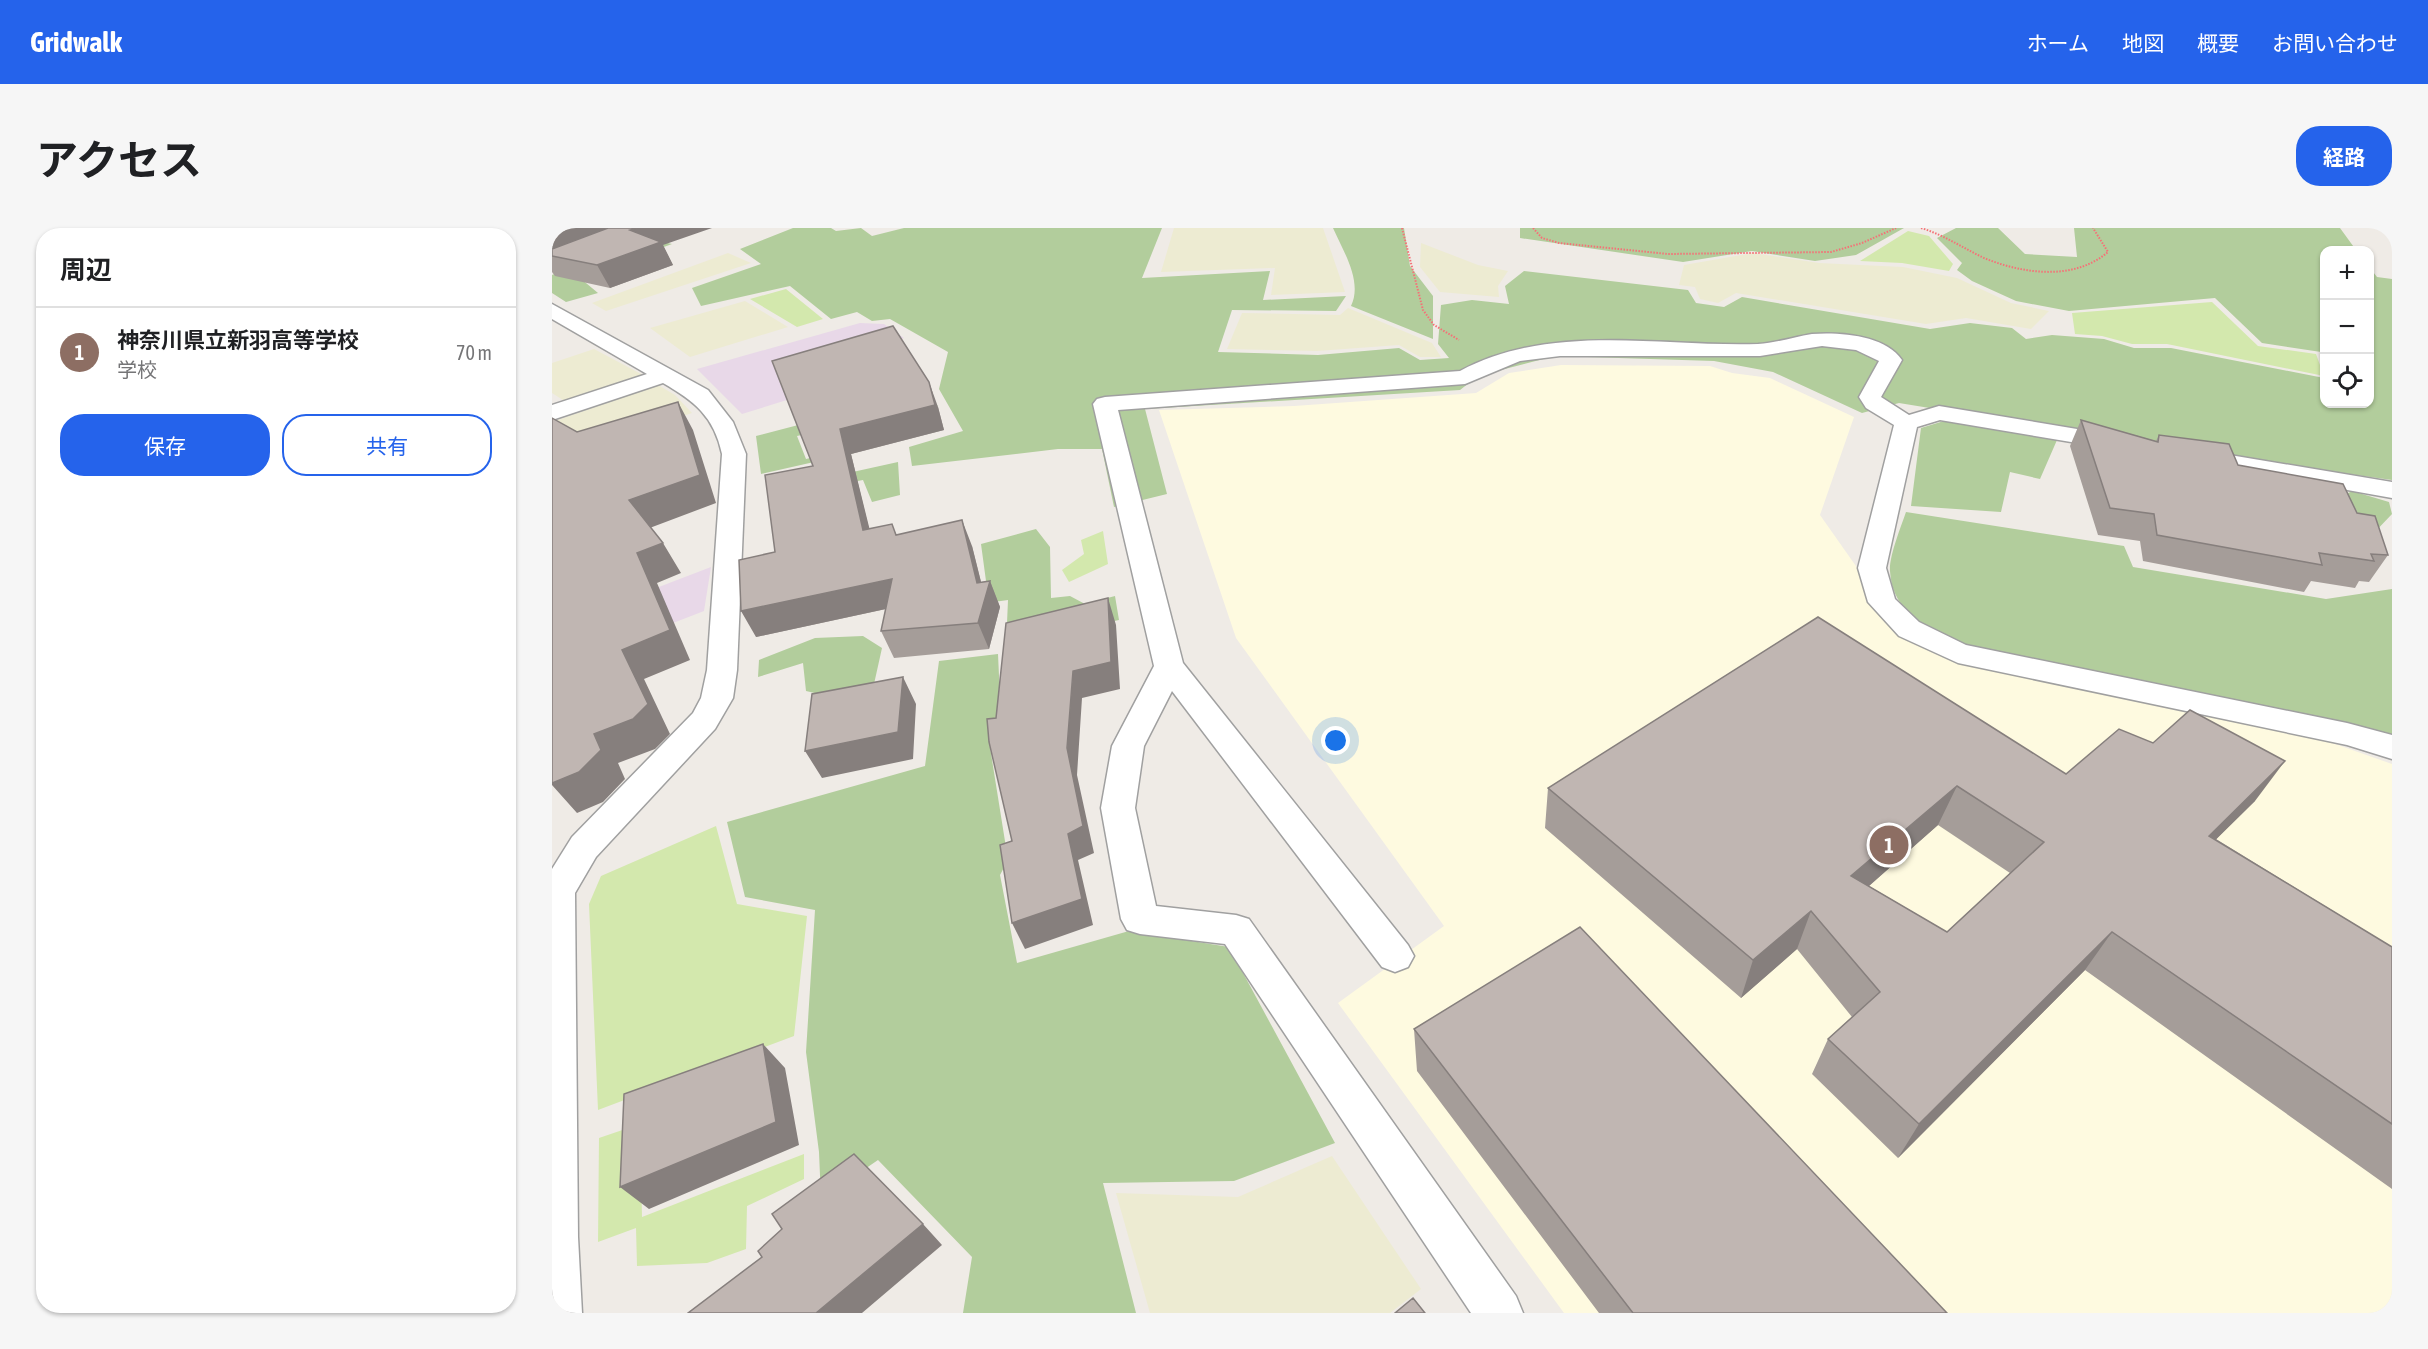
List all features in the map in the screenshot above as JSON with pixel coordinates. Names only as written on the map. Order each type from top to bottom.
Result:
[{"type":"street","points":[[552,310],[699,395],[715,412],[731,435],[734,454],[722,670],[717,699],[704,721],[554,877],[555,1237],[558,1313]]},
{"type":"street","points":[[1395,956],[1169,666],[1161,644],[1105,404],[1465,377],[1500,358],[1531,352],[1589,347],[1763,350],[1798,341],[1830,340],[1878,349],[1890,360],[1870,397],[1874,403],[1906,423],[1938,413],[2136,446]]},
{"type":"street","points":[[552,413],[665,375]]},
{"type":"street","points":[[1906,423],[1872,568],[1882,602],[1909,629],[1958,652],[2347,734],[2392,747]]},
{"type":"street","points":[[2171,452],[2392,489]]},
{"type":"street","points":[[1169,666],[1128,746],[1118,808],[1140,919],[1236,930],[1499,1313]]},
{"type":"path","points":[[1402,228],[1402,238],[1412,263],[1422,312],[1437,330],[1500,358]]},
{"type":"path","points":[[1533,228],[1542,238],[1559,243],[1668,254],[1706,255],[1831,252],[1863,243],[1896,228]]},
{"type":"path","points":[[1921,228],[1932,231],[1993,261],[2021,269],[2066,271],[2097,263],[2108,252],[2093,228]]},
{"type":"shaded area","points":[[1174,228],[1323,228],[1345,292],[1271,295],[1275,268],[1161,272]]},
{"type":"shaded area","points":[[1421,243],[1478,265],[1508,271],[1498,286],[1499,297],[1440,292],[1420,267]]},
{"type":"shaded area","points":[[728,253],[751,263],[606,311],[592,303]]},
{"type":"shaded area","points":[[1753,253],[1819,263],[1903,267],[1957,278],[2011,303],[2049,311],[2031,329],[1966,318],[1926,324],[1736,293],[1718,303],[1700,299],[1695,287],[1679,285],[1684,265]]},
{"type":"shaded area","points":[[745,301],[788,327],[690,357],[650,328]]},
{"type":"shaded area","points":[[1348,308],[1432,343],[1441,357],[1420,357],[1399,345],[1317,351],[1227,349],[1242,313],[1340,315]]},
{"type":"shaded area","points":[[860,323],[884,324],[904,338],[852,358],[867,375],[742,414],[697,369]]},
{"type":"shaded area","points":[[594,349],[643,375],[566,402],[552,393],[552,363]]},
{"type":"shaded area","points":[[1561,365],[1710,366],[1732,373],[1770,378],[1854,417],[1820,515],[1858,569],[1869,604],[1902,635],[2304,733],[2392,764],[2392,1313],[1564,1313],[1338,1003],[1444,926],[1236,638],[1159,410],[1294,406],[1476,393],[1509,373]]},
{"type":"shaded area","points":[[658,385],[675,395],[692,413],[552,461],[552,422]]},
{"type":"shaded area","points":[[711,567],[704,611],[552,670],[552,628]]},
{"type":"shaded area","points":[[1332,1156],[1421,1289],[1390,1313],[1150,1313],[1116,1193],[1238,1197]]},
{"type":"green space","points":[[793,228],[831,228],[836,231],[861,228],[872,236],[904,228],[1162,228],[1142,278],[1270,271],[1263,300],[1346,296],[1336,311],[1232,310],[1218,352],[1318,355],[1399,348],[1420,360],[1449,358],[1438,344],[1441,305],[1472,300],[1509,304],[1505,286],[1524,271],[1688,290],[1696,303],[1724,307],[1742,297],[1930,329],[1970,323],[2012,328],[2026,339],[2052,335],[2104,339],[2134,348],[2171,348],[2320,377],[2320,408],[2374,408],[2374,273],[2377,277],[2392,279],[2392,480],[2235,458],[1899,403],[1862,413],[1773,372],[1714,361],[1555,356],[1478,376],[1460,390],[1145,409],[1167,494],[1114,507],[1102,449],[1058,449],[912,466],[909,447],[963,431],[939,389],[948,352],[890,319],[872,321],[857,312],[831,319],[790,286],[701,306],[692,288],[761,264],[740,249]]},
{"type":"green space","points":[[1333,228],[1404,228],[1410,266],[1433,296],[1433,339],[1351,306],[1355,286],[1353,276]]},
{"type":"green space","points":[[1520,228],[1904,228],[1856,255],[1815,261],[1752,251],[1683,262],[1520,238]]},
{"type":"green space","points":[[1956,228],[1998,228],[2025,254],[2077,257],[2074,228],[2340,228],[2353,246],[2320,246],[2320,352],[2262,343],[2215,298],[2069,311],[2016,301],[1972,281],[1957,270],[1962,263],[1937,238]]},
{"type":"green space","points":[[1908,231],[1929,236],[1953,264],[1949,271],[1902,263],[1860,261]]},
{"type":"green space","points":[[641,237],[672,244],[580,278],[598,293],[566,302],[552,293],[552,275]]},
{"type":"green space","points":[[786,289],[823,319],[797,327],[750,299]]},
{"type":"green space","points":[[2212,302],[2258,346],[2316,354],[2320,365],[2320,375],[2167,344],[2132,344],[2102,336],[2075,334],[2072,313]]},
{"type":"green space","points":[[909,396],[922,396],[938,406],[797,436],[806,459],[851,448],[854,453],[761,474],[756,436]]},
{"type":"green space","points":[[1944,421],[2057,440],[2040,479],[2010,472],[2001,512],[1911,506],[1921,428]]},
{"type":"green space","points":[[898,462],[900,495],[872,502],[863,480],[783,495],[780,488]]},
{"type":"green space","points":[[2352,491],[2389,502],[2392,514],[2372,535],[2341,497]]},
{"type":"green space","points":[[1906,512],[2124,546],[2133,567],[2326,599],[2392,589],[2392,737],[1962,647],[1925,627],[1914,618],[1897,598],[1892,586],[1891,558]]},
{"type":"green space","points":[[1036,529],[1050,547],[1051,598],[1070,596],[1085,604],[1115,596],[1119,620],[1039,637],[1005,669],[1008,600],[951,608],[986,581],[981,544]]},
{"type":"green space","points":[[1103,531],[1108,564],[1069,582],[1062,570],[1084,554],[1081,540]]},
{"type":"green space","points":[[863,636],[882,648],[872,693],[836,698],[806,691],[803,663],[758,677],[759,660],[815,638]]},
{"type":"green space","points":[[998,654],[1001,720],[1064,726],[989,741],[1008,860],[1000,875],[1017,963],[1129,931],[1229,947],[1335,1143],[1234,1181],[1103,1183],[1136,1313],[963,1313],[972,1257],[878,1160],[821,1199],[819,1152],[806,1052],[815,910],[745,897],[727,822],[925,766],[939,661]]},
{"type":"green space","points":[[716,826],[737,904],[807,916],[794,1036],[598,1110],[589,904],[601,876]]},
{"type":"green space","points":[[640,1124],[642,1217],[804,1154],[804,1179],[747,1206],[746,1249],[707,1263],[637,1266],[636,1228],[598,1242],[599,1138]]},
{"type":"building","points":[[608,228],[637,228],[630,230],[661,242],[597,265],[552,256],[552,249]]},
{"type":"building","points":[[893,326],[929,382],[935,405],[840,429],[863,530],[892,524],[896,535],[962,520],[977,583],[990,581],[978,623],[881,631],[892,579],[741,611],[739,560],[775,552],[765,475],[813,466],[772,361]]},
{"type":"building","points":[[678,402],[700,475],[629,500],[663,543],[637,553],[670,630],[622,650],[648,704],[633,719],[594,734],[601,750],[579,772],[552,783],[552,418],[577,432]]},
{"type":"building","points":[[2081,420],[2158,442],[2159,435],[2229,444],[2238,465],[2343,484],[2357,513],[2375,516],[2388,555],[2371,554],[2374,561],[2319,553],[2322,565],[2157,535],[2154,514],[2110,508]]},
{"type":"building","points":[[1108,598],[1111,662],[1073,671],[1067,748],[1083,826],[1068,834],[1082,899],[1012,923],[1000,845],[1012,841],[989,742],[987,719],[996,718],[1006,623]]},
{"type":"building","points":[[1818,617],[2066,774],[2119,729],[2153,743],[2190,710],[2285,761],[2209,836],[2392,947],[2392,1124],[2112,932],[1919,1124],[1828,1039],[1880,992],[1811,911],[1753,960],[1548,788]],"holes":[[[1957,786],[2044,842],[1947,932],[1851,876]]]},
{"type":"building","points":[[903,677],[898,732],[805,751],[812,694]]},
{"type":"building","points":[[1580,927],[1947,1313],[1633,1313],[1414,1029]]},
{"type":"building","points":[[763,1044],[776,1122],[620,1187],[624,1094]]},
{"type":"building","points":[[854,1154],[923,1224],[816,1313],[688,1313],[762,1257],[758,1251],[782,1229],[772,1214]]},
{"type":"building","points":[[1413,1298],[1425,1313],[1395,1313]]},
{"type":"place","name":"神奈川県立新羽高等学校","points":[[1889,845]]}]
